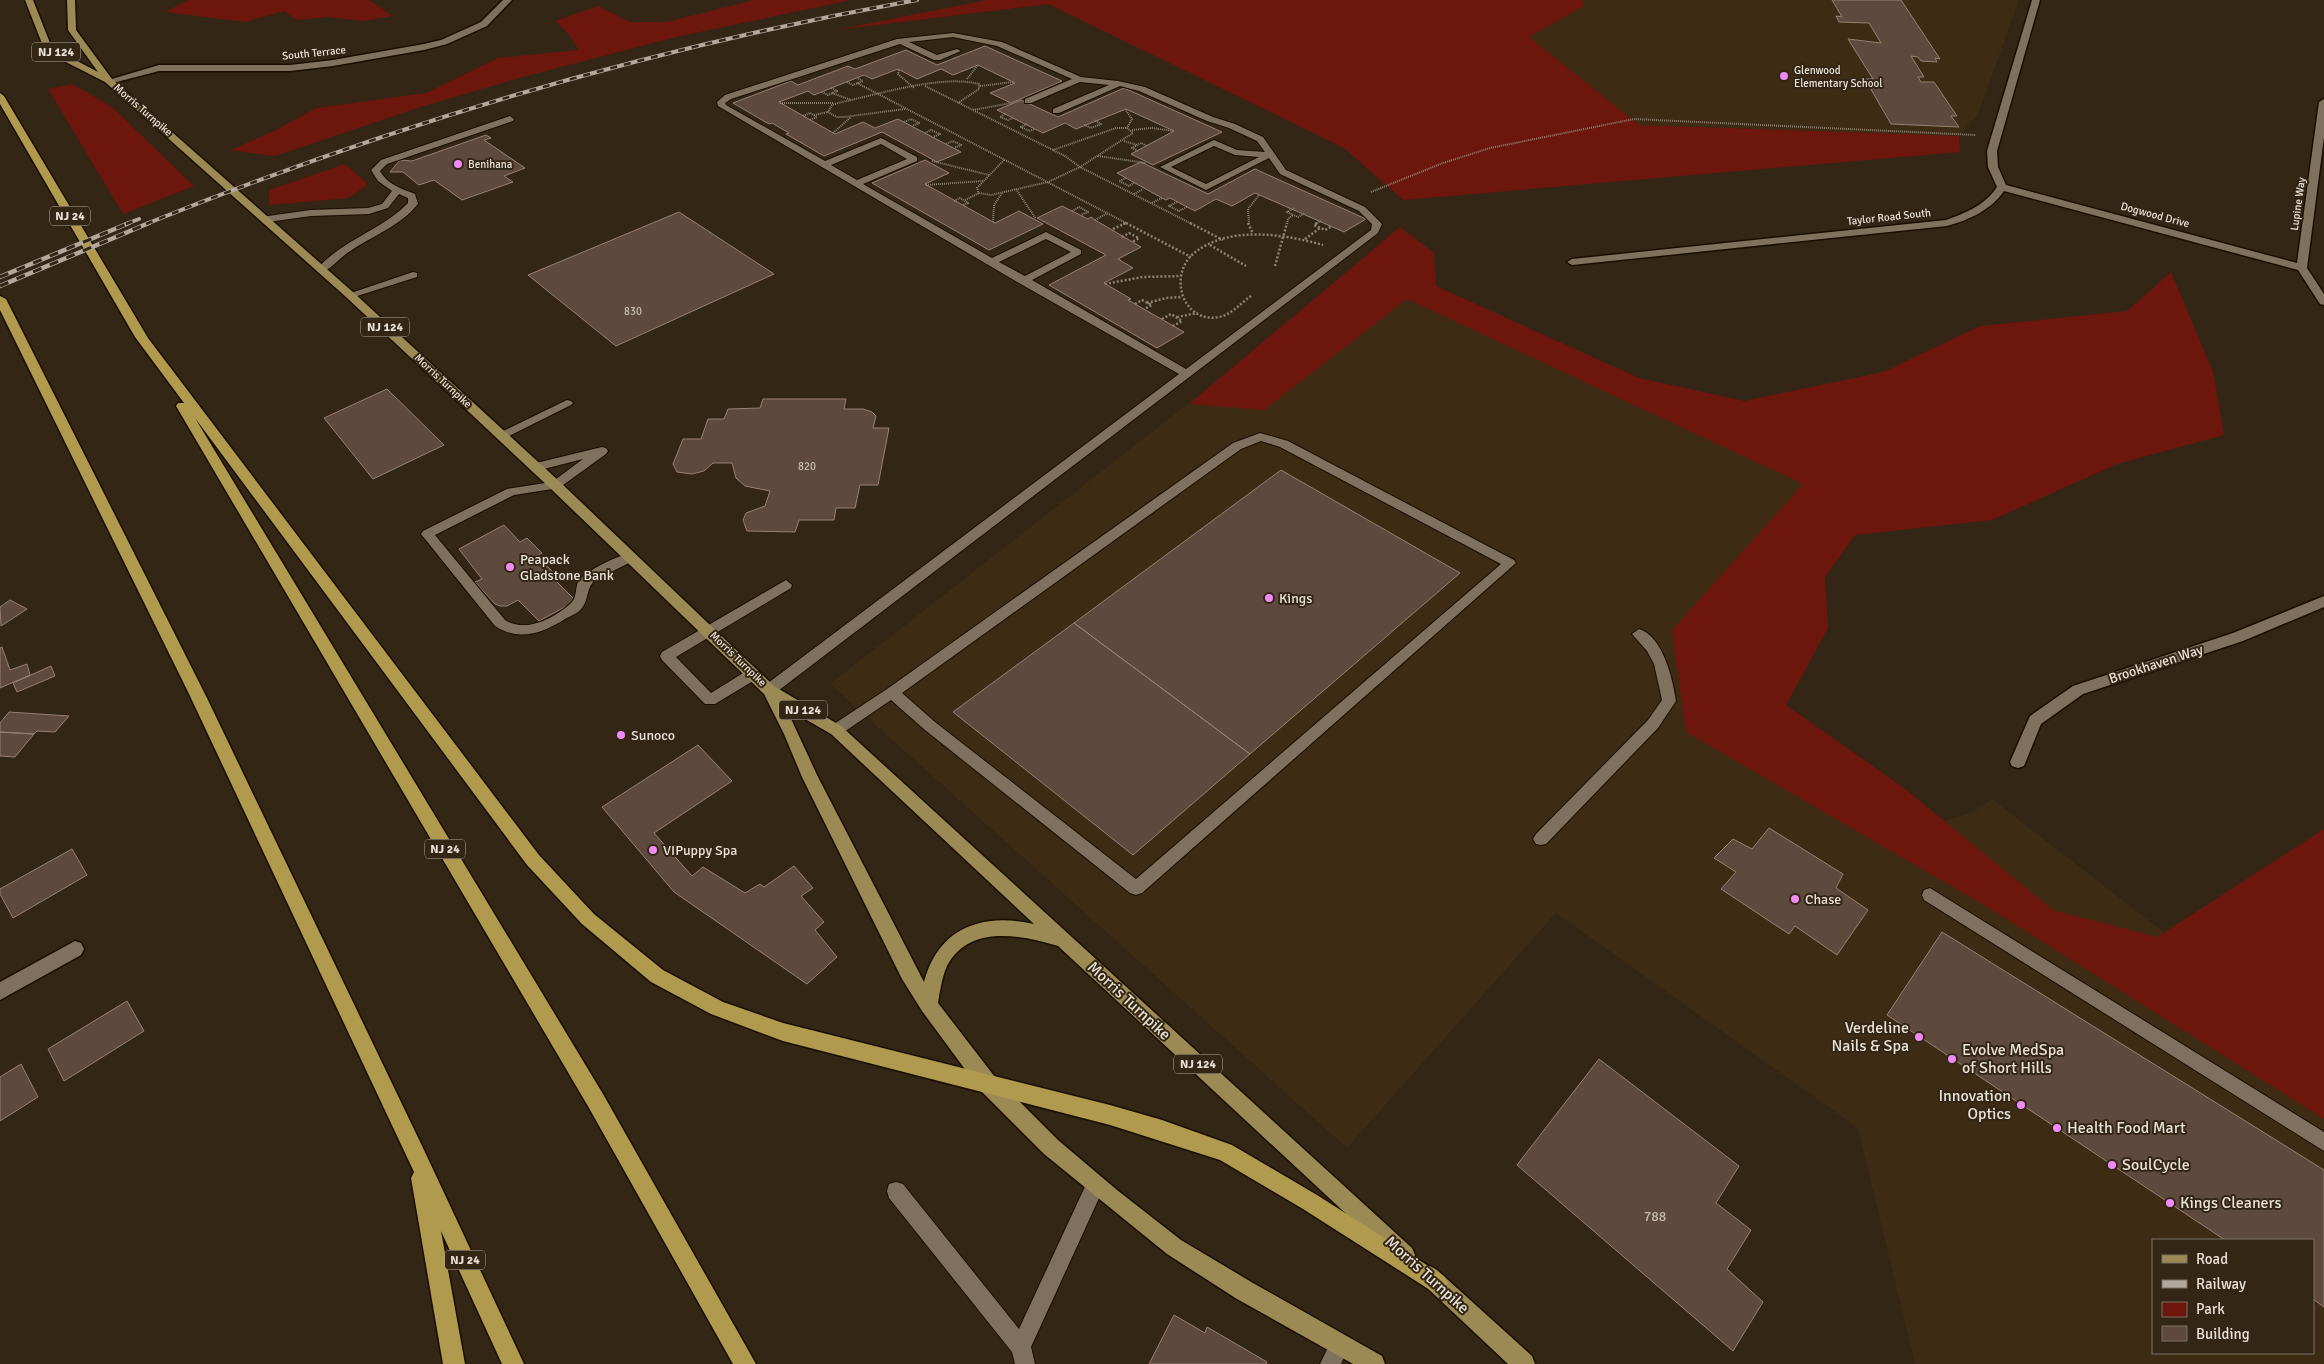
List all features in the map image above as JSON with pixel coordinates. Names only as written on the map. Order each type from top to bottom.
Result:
[{"type":"highway","name":"NJ 24","points":[[0,96],[141,337],[596,1101],[744,1364]]},
{"type":"highway","name":"NJ 24","points":[[0,299],[198,696],[513,1364]]},
{"type":"highway","points":[[141,337],[533,860],[588,919],[657,976],[717,1008],[783,1032],[1110,1115],[1162,1130],[1225,1152],[1310,1202],[1437,1283]]},
{"type":"highway","points":[[417,1157],[454,1364]]},
{"type":"main road","name":"NJ 124","points":[[29,0],[46,44],[60,55],[109,81]]},
{"type":"main road","name":"NJ 124","points":[[71,0],[72,30],[109,81]]},
{"type":"main road","name":"Morris Turnpike","points":[[109,81],[322,269],[556,485],[769,690],[836,730],[1524,1364]]},
{"type":"main road","name":"Morris Turnpike","points":[[769,690],[792,734],[810,778],[908,973],[928,1005],[988,1084],[1052,1147],[1174,1247],[1245,1291],[1374,1364]]},
{"type":"main road","points":[[928,1005],[936,970],[944,954],[956,942],[972,933],[990,928],[1004,927],[1041,932],[1062,939]]},
{"type":"street","name":"South Terrace","points":[[109,81],[159,68],[290,68],[334,63],[424,47],[444,42],[484,24],[508,0]]},
{"type":"street","points":[[2002,187],[1993,167],[1992,151],[2036,0]]},
{"type":"street","name":"Lupine Way","points":[[2302,268],[2324,102]]},
{"type":"street","name":"Taylor Road South","points":[[1572,262],[1947,223],[1972,215],[1995,199],[2002,187]]},
{"type":"street","name":"Dogwood Drive","points":[[2002,187],[2302,268]]},
{"type":"street","points":[[2302,268],[2324,302]]},
{"type":"street","name":"Brookhaven Way","points":[[2018,762],[2035,720],[2078,690],[2238,637],[2305,612],[2324,601]]},
{"type":"street","points":[[0,992],[75,949]]},
{"type":"lane","points":[[769,690],[1375,231],[1377,224],[1362,209],[1283,172],[1269,155],[1260,139],[1232,126],[1210,119],[1142,89],[1118,83],[1079,79],[999,44],[953,35],[900,40],[728,97],[721,102],[722,106],[1023,281],[1186,373]]},
{"type":"lane","points":[[900,40],[937,58],[957,51]]},
{"type":"lane","points":[[1028,101],[1079,79]]},
{"type":"lane","points":[[1056,111],[1118,83]]},
{"type":"lane","points":[[322,269],[346,249],[407,211],[413,204],[412,196],[397,191],[377,176],[375,170],[384,162],[510,119]]},
{"type":"lane","points":[[824,165],[882,141],[914,159],[856,183]]},
{"type":"lane","points":[[1164,167],[1214,143],[1236,152],[1269,155]]},
{"type":"lane","points":[[1164,167],[1206,187],[1269,155]]},
{"type":"lane","points":[[268,220],[296,214],[369,211],[385,206],[397,191]]},
{"type":"lane","points":[[991,262],[1046,234],[1078,252],[1023,281]]},
{"type":"lane","points":[[350,295],[413,275]]},
{"type":"lane","points":[[501,435],[567,403]]},
{"type":"lane","points":[[836,730],[892,693],[1237,446],[1260,437],[1284,444],[1510,564],[1136,888],[930,726],[892,693]]},
{"type":"lane","points":[[536,467],[602,451],[556,485],[511,492],[427,534],[500,623],[507,628],[517,631],[527,631],[551,622],[577,606],[581,599],[582,587],[587,580],[630,557]]},
{"type":"lane","points":[[753,674],[710,700],[667,656],[786,585]]},
{"type":"lane","points":[[1541,840],[1653,724],[1669,701],[1667,678],[1651,644],[1639,634]]},
{"type":"lane","points":[[1930,895],[2324,1142]]},
{"type":"lane","points":[[896,1191],[1023,1356],[1096,1185]]},
{"type":"lane","points":[[1330,1364],[1340,1344]]},
{"type":"path","points":[[967,80],[978,66]]},
{"type":"path","points":[[899,70],[898,74],[914,88]]},
{"type":"path","points":[[847,82],[852,85],[863,81],[857,78]]},
{"type":"path","points":[[828,112],[832,105],[878,94],[967,80],[976,81],[980,86]]},
{"type":"path","points":[[958,103],[980,86],[1013,82]]},
{"type":"path","points":[[857,83],[1191,257]]},
{"type":"path","points":[[925,86],[1053,150],[1080,167],[1223,240]]},
{"type":"path","points":[[822,92],[828,95],[836,91],[831,88]]},
{"type":"path","points":[[832,93],[852,100]]},
{"type":"path","points":[[972,110],[1021,99],[1028,101]]},
{"type":"path","points":[[780,103],[838,103]]},
{"type":"path","points":[[803,116],[810,113],[813,115],[828,112],[837,117],[853,116],[906,108]]},
{"type":"path","points":[[1125,110],[1132,119],[1127,128]]},
{"type":"path","points":[[1003,118],[1000,116],[1005,114]]},
{"type":"path","points":[[810,120],[817,117],[813,115]]},
{"type":"path","points":[[833,133],[853,116]]},
{"type":"path","points":[[915,121],[923,118]]},
{"type":"path","points":[[996,122],[1003,118],[1008,120],[1013,118]]},
{"type":"path","points":[[904,122],[911,119],[919,123],[912,126]]},
{"type":"path","points":[[1381,187],[1443,163],[1490,148],[1634,119],[1978,135]]},
{"type":"path","points":[[1084,125],[1091,128],[1101,124],[1094,120]]},
{"type":"path","points":[[1027,124],[1021,127],[1029,131],[1035,129]]},
{"type":"path","points":[[1096,126],[1105,132]]},
{"type":"path","points":[[1053,150],[1121,127],[1132,130],[1152,128],[1173,131]]},
{"type":"path","points":[[936,132],[944,128]]},
{"type":"path","points":[[1017,132],[1025,129]]},
{"type":"path","points":[[925,133],[931,130],[940,134],[933,137]]},
{"type":"path","points":[[964,200],[979,193],[990,195],[1048,182],[1080,167],[1132,135],[1132,130]]},
{"type":"path","points":[[957,143],[966,140]]},
{"type":"path","points":[[1123,140],[1137,145]]},
{"type":"path","points":[[946,144],[953,141],[961,145],[954,148]]},
{"type":"path","points":[[1138,151],[1132,148],[1141,143],[1148,146]]},
{"type":"path","points":[[1098,156],[1141,161],[1153,166],[1164,167]]},
{"type":"path","points":[[979,193],[976,188],[1004,160]]},
{"type":"path","points":[[937,164],[989,175]]},
{"type":"path","points":[[1126,178],[1119,181],[1129,186],[1135,182]]},
{"type":"path","points":[[926,185],[982,182]]},
{"type":"path","points":[[1118,187],[1124,184]]},
{"type":"path","points":[[1016,189],[1035,218]]},
{"type":"path","points":[[1133,194],[1143,189]]},
{"type":"path","points":[[993,222],[994,205],[1002,192]]},
{"type":"path","points":[[1253,234],[1245,216],[1247,208],[1259,195]]},
{"type":"path","points":[[954,200],[960,198],[968,203],[963,205]]},
{"type":"path","points":[[1151,204],[1162,198]]},
{"type":"path","points":[[1177,202],[1169,206],[1179,211],[1187,206]]},
{"type":"path","points":[[1083,209],[1091,205]]},
{"type":"path","points":[[1072,210],[1079,207],[1088,212],[1081,215]]},
{"type":"path","points":[[1167,212],[1174,208]]},
{"type":"path","points":[[1294,208],[1287,212],[1298,217],[1304,213]]},
{"type":"path","points":[[1095,220],[1108,213]]},
{"type":"path","points":[[1275,266],[1288,219],[1293,215]]},
{"type":"path","points":[[1321,221],[1314,225],[1325,230],[1332,226]]},
{"type":"path","points":[[1113,229],[1126,223]]},
{"type":"path","points":[[1305,239],[1320,228]]},
{"type":"path","points":[[1134,235],[1142,231]]},
{"type":"path","points":[[1122,237],[1129,233],[1139,238],[1132,242]]},
{"type":"path","points":[[1251,296],[1228,314],[1209,317],[1198,313],[1182,298],[1179,286],[1182,268],[1191,257],[1209,245],[1253,234],[1285,235],[1305,239],[1344,253]]},
{"type":"path","points":[[1209,245],[1246,266]]},
{"type":"path","points":[[1105,284],[1143,277],[1180,276]]},
{"type":"path","points":[[1147,303],[1166,298],[1182,298]]},
{"type":"path","points":[[1135,304],[1142,300],[1152,305],[1144,309]]},
{"type":"path","points":[[1177,318],[1198,313]]},
{"type":"path","points":[[1162,320],[1171,314],[1182,321],[1173,326]]},
{"type":"shaded area","name":"Glenwood Elementary School","points":[[1582,0],[2019,0],[1978,114],[1959,136],[1639,125],[1529,37],[1583,6]]},
{"type":"shaded area","points":[[1370,261],[1860,495],[1724,724],[1944,821],[1971,813],[1992,799],[2170,937],[2324,1016],[2324,1364],[1915,1364],[1858,1128],[1556,913],[1347,1148],[830,684]]},
{"type":"green space","points":[[188,0],[369,0],[393,16],[363,21],[327,17],[296,20],[284,11],[245,22],[165,12]]},
{"type":"green space","points":[[754,0],[851,0],[676,37],[519,78],[421,107],[275,156],[231,150],[278,129],[316,108],[426,93],[498,58],[579,50],[567,32],[555,21],[598,6],[630,22],[667,22]]},
{"type":"green space","points":[[987,0],[1582,0],[1584,6],[1529,37],[1639,125],[1959,136],[1960,152],[1403,200],[1344,148],[1048,4],[836,30]]},
{"type":"green space","points":[[72,84],[112,107],[194,186],[123,214],[48,89]]},
{"type":"green space","points":[[345,164],[368,184],[349,198],[269,205],[269,190]]},
{"type":"green space","points":[[1400,227],[1434,253],[1436,286],[1639,378],[1744,401],[1883,372],[1980,326],[2127,311],[2171,272],[2213,372],[2224,435],[2117,464],[1992,520],[1855,535],[1825,577],[1828,628],[1786,705],[1904,788],[2053,910],[2157,937],[2324,829],[2324,1119],[1989,908],[1686,732],[1672,630],[1803,484],[1407,299],[1264,410],[1189,404]]},
{"type":"building","name":"Glenwood Elementary School","points":[[1832,0],[1901,0],[1940,59],[1935,58],[1937,62],[1921,61],[1918,57],[1911,56],[1924,77],[1918,77],[1921,82],[1934,82],[1957,116],[1951,116],[1959,127],[1891,124],[1865,79],[1873,79],[1848,39],[1881,43],[1869,23],[1839,22],[1836,16],[1842,17]]},
{"type":"building","points":[[985,46],[1062,81],[1011,103],[990,93],[1015,83],[978,65],[953,75],[941,69],[917,79],[898,69],[872,79],[864,75],[814,95],[808,91],[779,102],[835,134],[863,122],[875,128],[898,119],[961,152],[937,162],[882,132],[824,156],[786,134],[789,133],[772,123],[769,124],[733,103],[791,81],[798,85],[848,66],[855,69],[906,50],[937,65]]},
{"type":"building","points":[[1124,88],[1222,132],[1153,165],[1131,154],[1174,131],[1126,109],[1076,129],[1065,123],[1043,133],[997,110],[1021,100],[1058,117]]},
{"type":"building","name":"Benihana","points":[[486,135],[491,138],[484,140],[525,168],[504,176],[513,182],[462,200],[434,180],[419,185],[403,172],[390,172],[400,160],[412,161]]},
{"type":"building","points":[[925,160],[949,173],[925,184],[995,223],[1019,211],[1043,224],[989,250],[872,183]]},
{"type":"building","points":[[1141,162],[1208,194],[1255,169],[1366,219],[1344,232],[1255,193],[1232,206],[1216,199],[1195,211],[1170,198],[1166,200],[1117,173]]},
{"type":"building","points":[[1062,206],[1088,219],[1091,217],[1141,247],[1118,259],[1133,268],[1104,283],[1131,299],[1128,300],[1184,332],[1157,348],[1049,285],[1106,255],[1037,218]]},
{"type":"building","points":[[679,212],[774,274],[616,346],[528,275]]},
{"type":"building","points":[[387,389],[444,445],[373,479],[324,418]]},
{"type":"building","points":[[763,399],[846,399],[844,409],[863,409],[872,412],[876,416],[873,428],[889,428],[878,485],[860,485],[855,508],[836,508],[834,520],[799,520],[795,532],[747,531],[743,520],[746,513],[765,506],[770,491],[745,486],[736,478],[732,463],[713,463],[704,471],[692,474],[677,472],[673,464],[683,439],[701,439],[708,419],[724,419],[728,409],[760,408]]},
{"type":"building","name":"Kings","points":[[1281,470],[1460,573],[1250,754],[1074,623]]},
{"type":"building","name":"Peapack Gladstone Bank","points":[[504,525],[520,542],[527,538],[542,553],[537,556],[559,578],[555,580],[576,601],[539,621],[518,600],[507,606],[495,604],[475,582],[482,579],[459,549]]},
{"type":"building","points":[[10,600],[27,609],[1,626],[0,607]]},
{"type":"building","points":[[1074,623],[1250,754],[1133,855],[953,712]]},
{"type":"building","points":[[2,647],[10,670],[27,664],[30,675],[0,688],[0,648]]},
{"type":"building","points":[[51,666],[55,676],[17,692],[13,683]]},
{"type":"building","points":[[9,712],[69,716],[55,732],[37,731],[34,734],[0,732],[0,723]]},
{"type":"building","points":[[0,732],[34,734],[15,757],[0,756]]},
{"type":"building","name":"VIPuppy Spa","points":[[698,745],[732,781],[654,833],[692,876],[703,867],[745,893],[760,884],[764,887],[794,866],[813,888],[801,896],[824,922],[815,930],[837,957],[807,984],[674,892],[602,807]]},
{"type":"building","name":"Chase","points":[[1769,828],[1843,874],[1836,888],[1868,910],[1837,955],[1795,926],[1789,934],[1721,889],[1736,872],[1714,858],[1733,839],[1752,849]]},
{"type":"building","points":[[72,849],[87,875],[13,918],[0,894],[0,889]]},
{"type":"building","points":[[1942,932],[2324,1170],[2324,1307],[2314,1300],[2314,1239],[2223,1239],[1887,1015]]},
{"type":"building","points":[[127,1001],[144,1031],[64,1081],[48,1049]]},
{"type":"building","points":[[1599,1059],[1739,1166],[1716,1203],[1751,1230],[1727,1269],[1763,1302],[1733,1351],[1517,1165]]},
{"type":"building","points":[[21,1064],[38,1097],[0,1121],[0,1077]]},
{"type":"building","points":[[1174,1315],[1205,1333],[1207,1327],[1267,1362],[1266,1364],[1149,1364]]},
{"type":"railway","points":[[146,224],[334,153],[525,92],[622,65],[720,41],[818,19],[917,0]]},
{"type":"railway","points":[[126,224],[139,219]]},
{"type":"railway","points":[[0,277],[129,223]]},
{"type":"railway","points":[[0,286],[149,223]]},
{"type":"place","name":"Glenwood Elementary School","points":[[1784,76]]},
{"type":"place","name":"Benihana","points":[[458,164]]},
{"type":"place","name":"Peapack Gladstone Bank","points":[[510,567]]},
{"type":"place","name":"Kings","points":[[1269,598]]},
{"type":"place","name":"Sunoco","points":[[621,735]]},
{"type":"place","name":"VIPuppy Spa","points":[[653,850]]},
{"type":"place","name":"Chase","points":[[1795,899]]},
{"type":"place","name":"Verdeline Nails & Spa","points":[[1919,1037]]},
{"type":"place","name":"Evolve MedSpa of Short Hills","points":[[1952,1059]]},
{"type":"place","name":"Innovation Optics","points":[[2021,1105]]},
{"type":"place","name":"Health Food Mart","points":[[2057,1128]]},
{"type":"place","name":"SoulCycle","points":[[2112,1165]]},
{"type":"place","name":"Kings Cleaners","points":[[2170,1203]]}]
